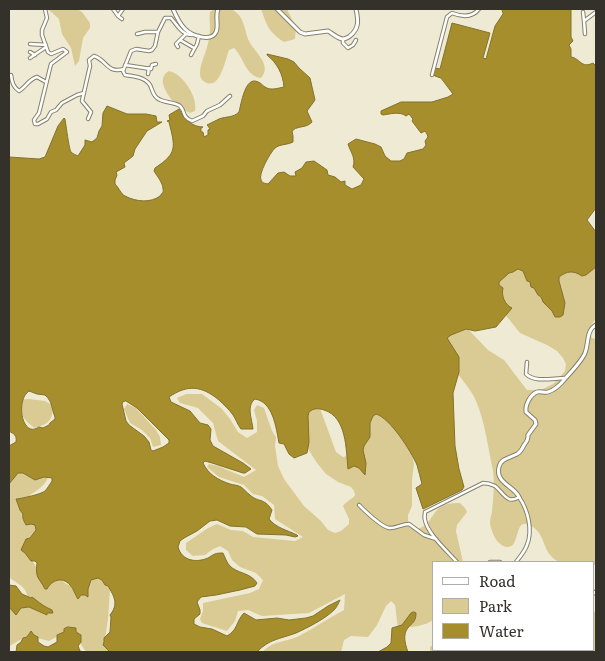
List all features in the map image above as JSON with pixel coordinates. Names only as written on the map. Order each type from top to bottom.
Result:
[{"type":"street","points":[[45,9],[48,18],[42,30],[42,35],[48,52],[51,54],[64,49],[67,52],[51,64],[39,113],[34,120],[35,124],[46,119],[62,103],[84,93]]},
{"type":"street","points":[[113,9],[122,19]]},
{"type":"street","points":[[118,16],[123,9]]},
{"type":"street","points":[[173,9],[181,25],[187,31],[205,37],[210,37],[217,30],[216,14],[218,9]]},
{"type":"street","points":[[278,9],[300,32],[305,34],[328,31],[343,39],[348,38],[357,29],[356,9]]},
{"type":"street","points":[[432,75],[447,17],[452,13],[469,16],[479,9]]},
{"type":"street","points":[[584,21],[596,13],[593,9]]},
{"type":"street","points":[[583,12],[585,34]]},
{"type":"street","points":[[194,34],[183,33],[170,18],[165,18],[152,50],[136,49],[131,51],[124,67],[125,75],[147,81],[156,98],[178,104],[186,118],[192,120],[203,116],[206,111],[230,96]]},
{"type":"street","points":[[137,34],[158,32]]},
{"type":"street","points":[[178,48],[176,44],[186,34]]},
{"type":"street","points":[[191,55],[199,36]]},
{"type":"street","points":[[343,39],[343,43],[348,48],[356,40]]},
{"type":"street","points":[[180,40],[195,48]]},
{"type":"street","points":[[30,44],[46,46]]},
{"type":"street","points":[[30,58],[46,46]]},
{"type":"street","points":[[30,52],[35,55]]},
{"type":"street","points":[[88,120],[90,112],[82,101],[90,66],[89,60],[91,58],[94,56],[98,57],[109,68],[114,70],[124,67],[149,68]]},
{"type":"street","points":[[148,74],[149,68],[151,69],[152,65],[156,64]]},
{"type":"street","points":[[11,75],[13,83],[19,90],[23,89],[33,78],[37,77],[46,82]]},
{"type":"street","points":[[517,561],[527,546],[530,537],[530,526],[525,505],[517,492],[503,482],[499,476],[498,469],[506,458],[520,452],[536,424],[535,420],[526,412],[526,404],[532,395],[537,392],[547,392],[554,389],[566,378],[585,354],[589,331],[596,325]]},
{"type":"street","points":[[527,362],[526,374],[528,377],[543,379],[566,378]]},
{"type":"street","points":[[456,561],[426,525],[425,512],[483,483],[493,485],[509,499],[516,500],[519,497]]},
{"type":"street","points":[[359,505],[386,527],[394,528],[403,524],[409,524],[424,535],[436,539]]},
{"type":"green space","points":[[48,9],[77,9],[82,12],[90,23],[90,28],[83,38],[79,61],[75,66],[71,48],[62,34],[59,19]]},
{"type":"green space","points":[[214,9],[231,9],[240,16],[251,45],[264,63],[264,73],[261,78],[251,74],[234,48],[229,50],[221,73],[215,82],[210,84],[202,79],[200,70],[208,45],[210,12]]},
{"type":"green space","points":[[261,9],[287,9],[296,28],[295,39],[284,42],[275,35],[267,24]]},
{"type":"green space","points":[[169,71],[184,81],[192,93],[195,111],[190,113],[182,109],[169,96],[163,85],[163,79]]},
{"type":"green space","points":[[596,258],[596,318],[589,332],[592,338],[596,339],[596,565],[595,561],[555,560],[547,551],[537,531],[526,524],[522,524],[520,527],[512,546],[504,546],[496,539],[490,524],[494,476],[484,426],[473,396],[449,360],[446,346],[446,318],[464,325],[488,350],[504,360],[527,390],[541,390],[553,384],[565,371],[566,364],[563,358],[557,351],[547,345],[520,333],[496,303],[491,260],[551,272]]},
{"type":"green space","points":[[186,394],[202,394],[222,409],[238,432],[247,438],[257,432],[254,410],[257,405],[264,408],[276,437],[275,446],[278,466],[284,479],[304,506],[328,530],[335,533],[341,531],[349,524],[349,519],[343,506],[355,495],[354,491],[351,487],[338,482],[326,474],[298,433],[302,404],[318,403],[336,452],[343,457],[347,456],[371,396],[411,450],[414,464],[412,506],[408,515],[408,521],[418,529],[429,521],[438,509],[450,504],[460,503],[467,512],[457,525],[456,531],[463,561],[432,561],[432,620],[422,625],[398,628],[395,605],[391,601],[386,606],[377,625],[368,637],[351,636],[344,640],[341,652],[263,652],[270,646],[299,636],[344,610],[345,594],[309,613],[262,616],[248,610],[238,611],[235,621],[227,631],[202,623],[200,619],[203,603],[250,593],[259,589],[263,580],[256,573],[240,567],[232,560],[228,551],[220,546],[205,555],[193,556],[186,550],[186,543],[217,524],[231,530],[243,531],[253,537],[295,541],[303,537],[275,519],[274,505],[262,496],[253,494],[244,485],[219,477],[207,467],[209,464],[218,466],[244,477],[256,470],[218,441],[213,423],[198,408],[180,403],[177,398]]},
{"type":"green space","points":[[18,400],[45,401],[52,405],[50,420],[44,425],[35,428],[25,419]]},
{"type":"green space","points":[[127,404],[136,408],[156,430],[160,437],[161,445],[153,447],[150,438],[142,430],[130,423],[124,409]]},
{"type":"green space","points":[[9,470],[49,475],[44,484],[30,495],[35,502],[38,524],[28,547],[30,557],[36,567],[46,574],[57,576],[66,584],[75,587],[89,573],[106,577],[110,589],[105,639],[138,652],[86,652],[71,629],[49,641],[27,637],[9,646],[9,603],[28,599],[23,588],[9,577]]},
{"type":"green space","points":[[595,612],[596,652],[430,652],[432,646],[432,651],[595,651]]},
{"type":"water","points":[[502,9],[571,9],[571,37],[573,41],[569,45],[571,57],[583,64],[589,65],[593,63],[596,66],[596,208],[587,220],[596,232],[596,267],[586,275],[582,276],[570,272],[559,277],[565,303],[563,315],[560,317],[555,317],[534,288],[531,287],[523,271],[518,269],[509,273],[499,282],[499,285],[503,288],[503,297],[512,308],[496,327],[475,331],[466,329],[447,338],[459,357],[459,372],[453,393],[455,446],[464,487],[462,490],[423,509],[416,488],[422,484],[417,465],[394,428],[376,414],[370,423],[370,437],[363,450],[366,463],[365,475],[359,468],[354,466],[348,469],[346,444],[341,427],[332,414],[324,410],[316,409],[309,412],[307,453],[294,458],[289,454],[284,444],[279,443],[273,416],[261,401],[255,399],[251,405],[250,413],[253,429],[241,429],[228,409],[213,395],[195,388],[182,390],[169,397],[171,402],[190,411],[200,423],[208,425],[211,429],[210,440],[213,446],[251,469],[243,473],[205,461],[203,463],[208,470],[218,478],[230,484],[240,486],[253,497],[266,503],[272,510],[269,519],[278,527],[298,536],[257,534],[246,527],[230,526],[217,520],[210,521],[180,541],[178,547],[186,558],[199,560],[223,553],[232,568],[251,577],[257,583],[255,586],[240,590],[201,597],[197,602],[200,614],[194,619],[194,624],[227,636],[231,634],[244,613],[256,620],[306,618],[313,616],[340,600],[337,607],[321,620],[296,633],[270,642],[257,652],[110,652],[103,645],[104,638],[110,632],[110,615],[115,604],[114,597],[108,586],[98,578],[91,580],[88,597],[81,595],[78,599],[67,582],[61,580],[54,581],[45,589],[37,575],[37,563],[31,561],[21,550],[26,539],[30,538],[36,530],[35,525],[26,525],[16,499],[43,492],[52,481],[52,478],[44,477],[35,480],[23,473],[18,473],[9,484],[9,446],[16,442],[16,438],[9,431],[9,157],[39,159],[45,157],[58,126],[64,118],[70,150],[78,156],[85,145],[85,140],[92,142],[97,138],[102,126],[103,113],[107,106],[127,114],[156,116],[157,122],[162,122],[147,131],[135,149],[133,156],[124,163],[125,167],[116,172],[115,180],[115,184],[125,196],[143,201],[152,200],[163,192],[161,182],[154,171],[155,168],[168,158],[173,149],[173,138],[169,122],[167,121],[170,120],[169,115],[179,109],[189,122],[195,126],[203,127],[201,132],[203,132],[204,137],[208,135],[208,130],[210,129],[207,125],[239,112],[244,92],[250,83],[254,81],[259,82],[270,89],[284,87],[279,69],[267,54],[294,62],[310,78],[315,100],[307,111],[312,122],[307,126],[296,128],[292,131],[293,142],[275,148],[263,169],[262,181],[268,184],[278,173],[284,172],[290,176],[296,176],[295,172],[302,168],[306,162],[314,161],[327,170],[328,175],[335,177],[341,182],[345,181],[345,185],[352,189],[361,185],[364,179],[353,167],[354,158],[348,144],[356,139],[381,147],[385,156],[391,161],[400,161],[404,159],[407,153],[423,149],[426,145],[427,134],[425,131],[421,133],[409,114],[406,116],[398,113],[383,115],[381,111],[401,102],[432,102],[453,94],[441,78],[433,74],[435,68],[440,69],[452,23],[490,33],[483,58],[486,59],[495,26],[503,14]],"holes":[[[29,391],[45,395],[51,403],[55,419],[43,428],[28,428],[22,417],[22,402]],[[126,401],[137,408],[169,440],[169,443],[153,451],[151,450],[149,442],[144,436],[126,421],[122,404]]]},
{"type":"water","points":[[9,585],[16,586],[22,594],[32,597],[52,610],[53,613],[47,613],[47,615],[29,607],[21,608],[16,615],[9,607]]},
{"type":"water","points":[[411,613],[416,613],[415,619],[405,634],[408,652],[378,652],[391,643],[392,628],[402,625]]},
{"type":"water","points":[[68,627],[76,628],[76,632],[81,635],[81,642],[78,646],[82,652],[16,652],[17,645],[31,631],[38,637],[38,642],[48,647],[57,642],[57,635],[64,632],[64,629]]}]
